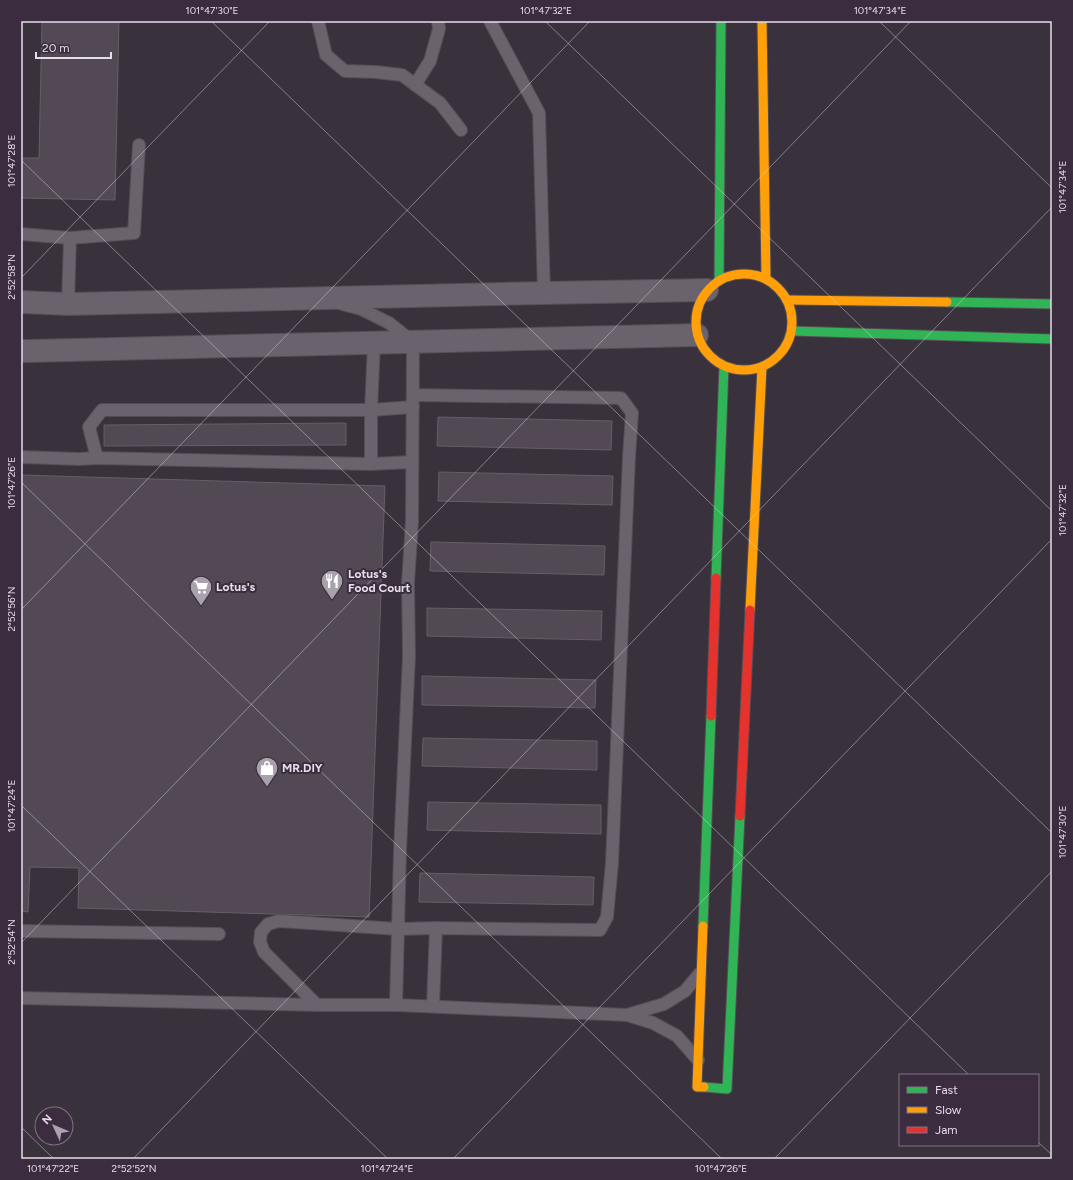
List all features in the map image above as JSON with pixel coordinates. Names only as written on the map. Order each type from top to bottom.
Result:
[{"type":"street","points":[[21,302],[68,304],[544,293],[713,285],[734,274],[750,273],[766,278],[778,287],[788,300],[792,315],[792,331],[786,346],[776,359],[762,367],[746,371],[730,368],[715,362],[704,350],[697,335],[695,320],[699,304],[713,285],[721,21]]},
{"type":"street","points":[[762,21],[766,278]]},
{"type":"street","points":[[788,300],[1052,304]]},
{"type":"street","points":[[792,331],[1052,339]]},
{"type":"street","points":[[24,354],[697,335]]},
{"type":"street","points":[[724,366],[698,1087],[727,1088],[762,367]]},
{"type":"lane","points":[[318,21],[326,54],[345,71],[402,75],[440,103],[461,130]]},
{"type":"lane","points":[[415,84],[430,61],[439,29],[438,21]]},
{"type":"lane","points":[[490,21],[538,113],[544,293]]},
{"type":"lane","points":[[21,234],[70,238],[134,233],[139,146]]},
{"type":"lane","points":[[68,304],[70,238]]},
{"type":"lane","points":[[319,298],[361,309],[388,323],[413,342],[412,521],[408,583],[409,656],[400,851],[396,1004]]},
{"type":"lane","points":[[372,464],[371,410],[374,343]]},
{"type":"lane","points":[[317,1005],[264,952],[260,942],[261,932],[268,924],[279,921],[398,929],[600,930],[607,917],[612,863],[632,413],[621,398],[412,395]]},
{"type":"lane","points":[[97,458],[89,427],[102,410],[371,410],[413,407]]},
{"type":"lane","points":[[21,457],[372,464],[412,462]]},
{"type":"lane","points":[[433,1006],[436,928]]},
{"type":"lane","points":[[21,931],[219,934]]},
{"type":"lane","points":[[627,1015],[664,1004],[685,991],[702,971]]},
{"type":"lane","points":[[21,998],[317,1005],[396,1004],[627,1015],[653,1023],[677,1036],[698,1061]]},
{"type":"building","points":[[42,21],[119,21],[115,200],[21,198],[21,158],[39,158]]},
{"type":"building","points":[[438,417],[612,421],[611,450],[437,446]]},
{"type":"building","points":[[346,423],[346,445],[104,446],[104,425]]},
{"type":"building","points":[[439,472],[613,476],[612,505],[438,501]]},
{"type":"building","name":"Lotus's","points":[[21,475],[385,486],[369,917],[78,908],[79,868],[30,867],[28,912],[21,911]]},
{"type":"building","points":[[431,542],[605,546],[604,575],[430,571]]},
{"type":"building","points":[[427,608],[602,611],[601,640],[427,636]]},
{"type":"building","points":[[422,676],[596,680],[595,708],[422,705]]},
{"type":"building","points":[[423,738],[597,741],[597,770],[422,766]]},
{"type":"building","points":[[428,802],[601,805],[601,834],[427,830]]},
{"type":"building","points":[[420,873],[594,877],[593,905],[419,902]]},
{"type":"traffic: fast","points":[[719,280],[721,21]]},
{"type":"traffic: fast","points":[[947,302],[1052,304]]},
{"type":"traffic: fast","points":[[792,331],[1052,339]]},
{"type":"traffic: fast","points":[[716,578],[724,366]]},
{"type":"traffic: fast","points":[[703,926],[711,716]]},
{"type":"traffic: fast","points":[[704,1087],[727,1089],[740,816]]},
{"type":"traffic: slow","points":[[762,21],[766,278]]},
{"type":"traffic: slow","points":[[744,274],[762,277],[778,288],[789,304],[792,322],[789,340],[778,356],[762,367],[744,370],[726,367],[710,356],[699,340],[696,322],[699,304],[710,288],[726,277],[744,274]]},
{"type":"traffic: slow","points":[[788,300],[947,302]]},
{"type":"traffic: slow","points":[[750,610],[762,367]]},
{"type":"traffic: slow","points":[[703,926],[697,1087],[704,1087]]},
{"type":"traffic: jam","points":[[711,716],[716,578]]},
{"type":"traffic: jam","points":[[740,816],[750,610]]},
{"type":"place","name":"Lotus's Food Court","points":[[332,600]]},
{"type":"place","name":"Lotus's","points":[[201,606]]},
{"type":"place","name":"MR.DIY","points":[[267,788]]}]
